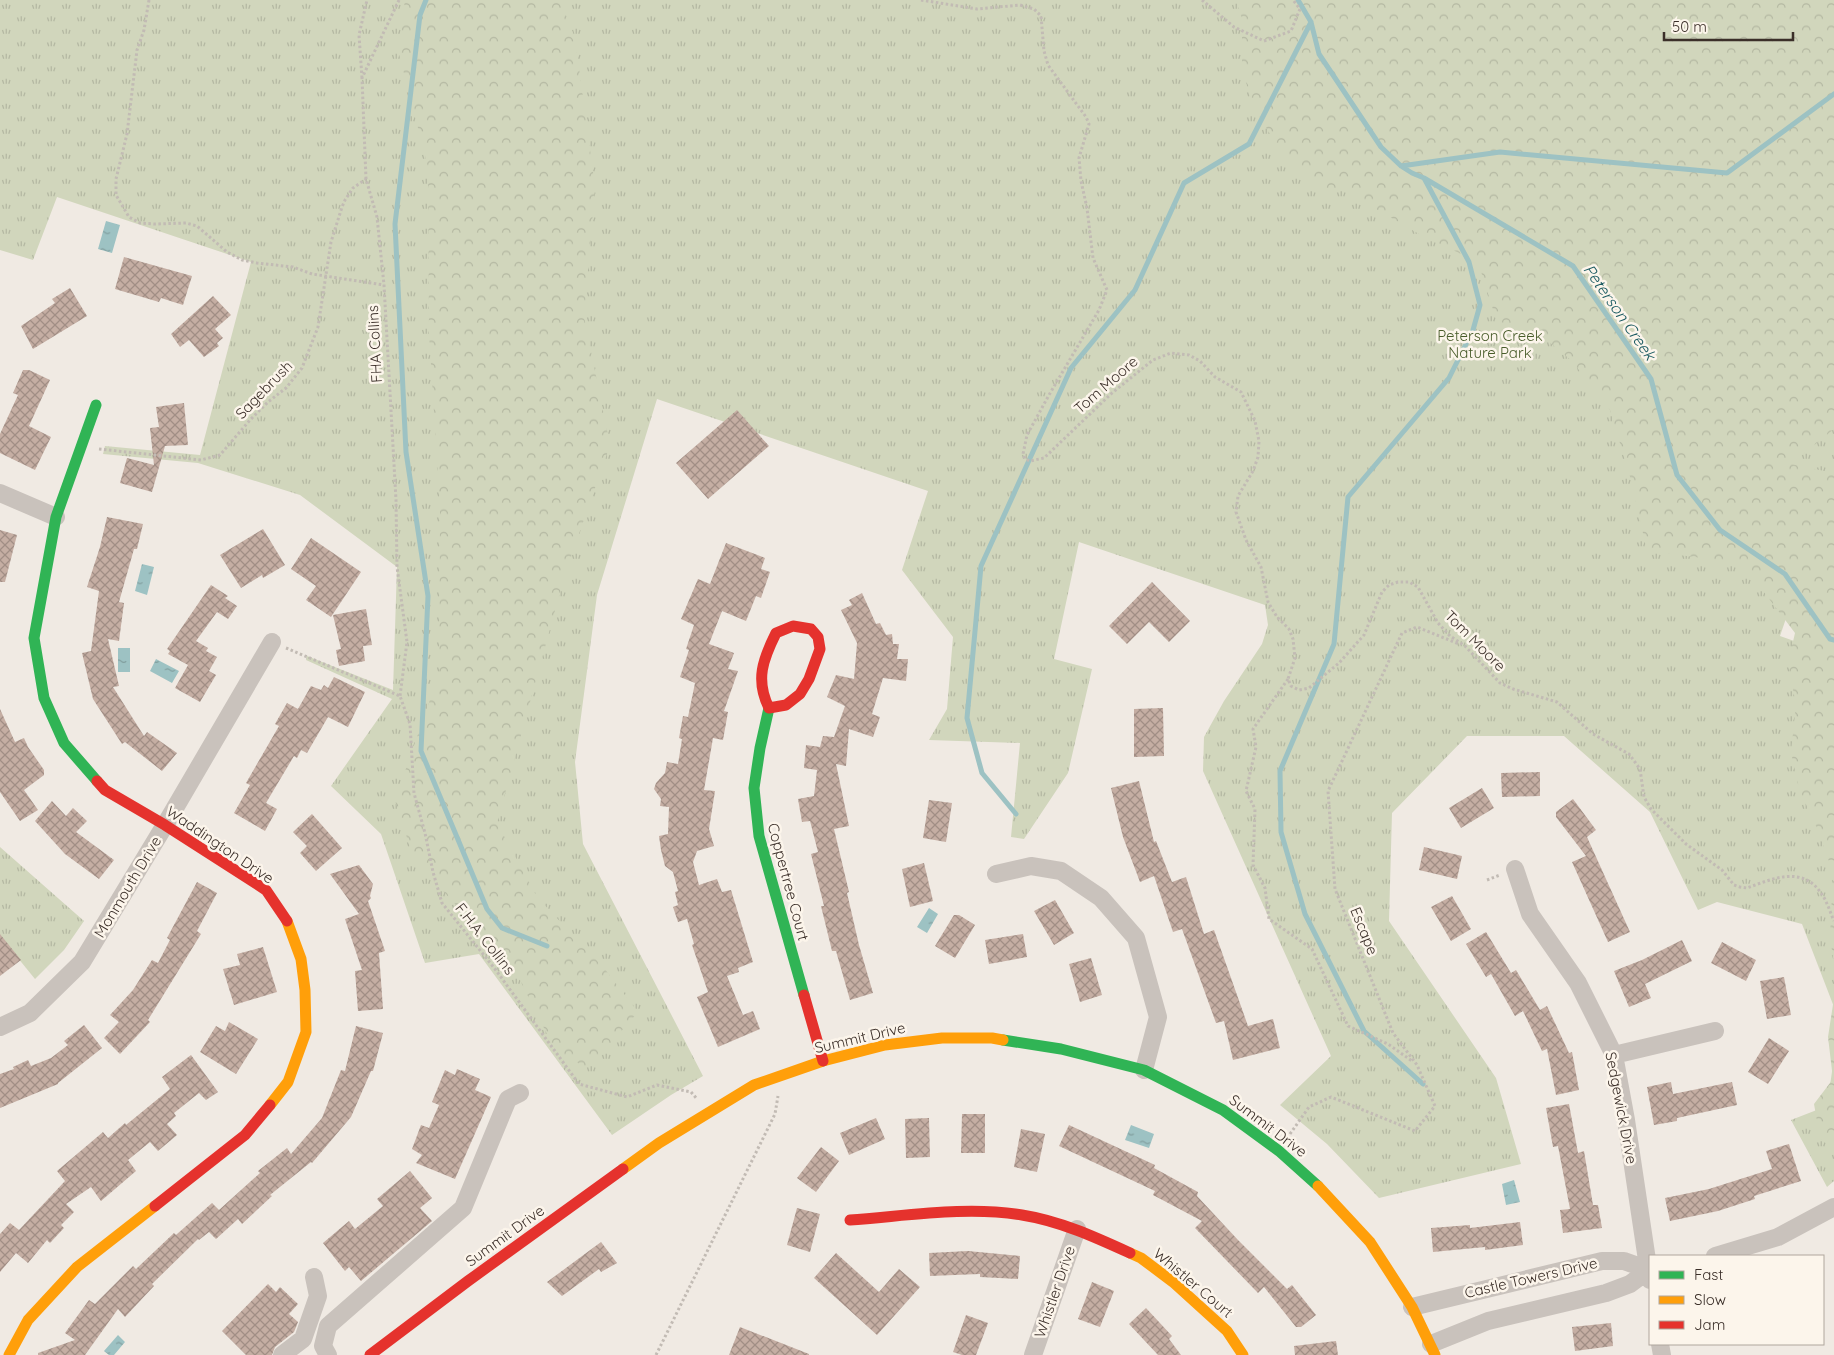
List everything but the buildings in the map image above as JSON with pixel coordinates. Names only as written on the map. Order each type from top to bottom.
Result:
[{"type":"street","name":"Waddington Drive","points":[[9,1355],[28,1320],[77,1267],[245,1135],[288,1082],[306,1032],[305,990],[301,959],[288,922],[266,890],[165,825],[105,790],[64,742],[44,698],[34,638],[56,517],[96,405]]},
{"type":"street","points":[[0,492],[56,517]]},
{"type":"street","points":[[793,626],[811,630],[818,637],[820,649],[809,679],[800,694],[786,705],[769,708],[763,696],[761,682],[762,668],[770,642],[776,633],[783,628],[793,626]]},
{"type":"street","name":"Monmouth Drive","points":[[0,1027],[30,1013],[82,962],[272,642]]},
{"type":"street","name":"Coppertree Court","points":[[769,708],[754,788],[759,836],[822,1060]]},
{"type":"street","points":[[996,874],[1031,866],[1061,871],[1101,898],[1136,938],[1158,1017],[1144,1070]]},
{"type":"street","name":"Sedgewick Drive","points":[[1515,869],[1530,914],[1578,983],[1614,1055],[1649,1267]]},
{"type":"street","points":[[1614,1055],[1715,1031]]},
{"type":"street","name":"Summit Drive","points":[[370,1355],[659,1143],[754,1085],[822,1060],[885,1045],[942,1038],[992,1038],[1061,1049],[1144,1070],[1223,1110],[1279,1151],[1319,1187],[1370,1242],[1412,1307],[1433,1349]]},
{"type":"street","points":[[328,1355],[322,1346],[328,1326],[463,1208],[508,1099],[520,1093]]},
{"type":"street","points":[[1718,1255],[1778,1237],[1834,1207]]},
{"type":"street","name":"Whistler Court","points":[[850,1220],[965,1211],[1022,1215],[1077,1229],[1141,1258],[1173,1282],[1227,1331],[1243,1355]]},
{"type":"street","name":"Whistler Drive","points":[[1032,1355],[1077,1229]]},
{"type":"street","name":"Castle Towers Drive","points":[[1412,1307],[1602,1261],[1624,1261],[1649,1273]]},
{"type":"street","name":"Castle Towers Drive","points":[[1433,1349],[1488,1321],[1606,1293],[1630,1284],[1649,1274]]},
{"type":"street","points":[[282,1355],[303,1339],[318,1296],[314,1277]]},
{"type":"path","points":[[149,0],[144,30],[137,50],[127,134],[116,180],[116,195],[121,207],[129,217],[140,222],[155,224],[186,222],[197,226],[227,252],[242,260],[293,267],[312,274],[384,285]]},
{"type":"path","points":[[362,78],[360,35],[367,0]]},
{"type":"path","name":"FHA Collins","points":[[399,0],[362,78],[366,179],[377,217],[384,285],[398,567],[407,642],[400,696]]},
{"type":"path","name":"Tom Moore","points":[[921,0],[977,9],[1020,5],[1034,9],[1041,16],[1044,51],[1048,65],[1086,117],[1089,124],[1079,158],[1081,181],[1087,208],[1093,258],[1107,290],[1099,310],[1027,436],[1023,454],[1025,459],[1030,461],[1044,458],[1112,393],[1153,360],[1171,353],[1189,355],[1200,361],[1215,377],[1241,392],[1255,421],[1259,442],[1258,457],[1253,471],[1238,496],[1236,512],[1246,540],[1261,567],[1268,602],[1293,639],[1295,658],[1288,679],[1291,686],[1299,690],[1309,688],[1339,663],[1364,635],[1382,592],[1389,585],[1398,582],[1408,582],[1418,587],[1438,623],[1450,636],[1465,646],[1500,683],[1513,689],[1557,702],[1593,734],[1629,754],[1640,769],[1644,797],[1651,809],[1686,844],[1722,870],[1734,885],[1740,888],[1747,888],[1789,875],[1808,880],[1813,882],[1822,894],[1834,921]]},
{"type":"path","points":[[1202,0],[1234,27],[1264,41],[1291,31],[1300,9],[1293,0]]},
{"type":"path","name":"Sagebrush","points":[[82,446],[201,460],[220,455],[250,420],[286,388],[302,368],[318,327],[331,242],[345,200],[353,188],[366,179]]},
{"type":"path","name":"Escape","points":[[1279,1151],[1309,1107],[1332,1097],[1415,1131],[1435,1106],[1417,1065],[1393,1034],[1335,890],[1328,791],[1402,633],[1417,627],[1465,646]]},
{"type":"path","points":[[272,642],[400,696]]},
{"type":"path","points":[[1288,679],[1253,729],[1256,747],[1246,791],[1255,809],[1252,865],[1265,888],[1268,919],[1312,949],[1348,1026],[1388,1044],[1417,1065]]},
{"type":"path","name":"F.H.A. Collins","points":[[400,696],[410,724],[414,793],[442,902],[495,969],[579,1084],[627,1097],[658,1085],[691,1092],[708,1113]]},
{"type":"path","points":[[656,1355],[775,1114],[782,1076]]},
{"type":"green space","name":"Peterson Creek Nature Park","points":[[0,0],[1834,0],[1834,478],[1780,636],[1834,655],[1834,1007],[1802,924],[1717,902],[1698,910],[1650,812],[1564,736],[1467,736],[1392,813],[1389,921],[1496,1078],[1521,1164],[1379,1198],[1327,1144],[1280,1105],[1331,1056],[1203,771],[1204,737],[1224,701],[1262,644],[1268,625],[1265,605],[1079,542],[1054,659],[1092,669],[1068,773],[1024,839],[1011,837],[1020,743],[929,740],[947,709],[953,637],[902,570],[928,491],[657,399],[597,595],[575,762],[583,844],[703,1076],[612,1135],[479,954],[425,963],[381,834],[331,786],[392,699],[306,660],[307,656],[393,690],[397,567],[300,495],[198,463],[103,454],[105,446],[200,455],[251,262],[57,197],[33,260],[0,250]]},
{"type":"green space","points":[[405,0],[560,0],[575,38],[595,187],[584,317],[610,445],[565,574],[497,823],[537,897],[604,968],[638,1012],[603,1052],[586,1067],[556,1052],[513,966],[414,860],[395,800],[439,674],[440,508],[429,333],[428,167],[398,50]]},
{"type":"green space","points":[[1236,0],[1834,0],[1834,429],[1791,464],[1834,473],[1834,964],[1830,937],[1833,872],[1816,826],[1799,789],[1791,752],[1796,705],[1788,663],[1795,633],[1742,563],[1647,551],[1631,480],[1610,410],[1572,361],[1530,326],[1497,322],[1478,262],[1419,234],[1347,192],[1313,185],[1284,157],[1253,106],[1242,69],[1242,19]]},
{"type":"green space","points":[[0,847],[84,921],[64,950],[35,979],[0,936]]},
{"type":"green space","points":[[1834,998],[1834,1150],[1820,1138],[1814,1104],[1833,1079],[1828,1037]]},
{"type":"green space","points":[[1834,1058],[1834,1181],[1827,1187],[1791,1120],[1827,1106]]},
{"type":"water","points":[[106,221],[120,225],[112,253],[98,249]]},
{"type":"water","points":[[142,564],[154,567],[147,595],[135,591]]},
{"type":"water","points":[[118,648],[130,648],[130,672],[118,672]]},
{"type":"water","points":[[156,659],[179,671],[172,683],[150,671]]},
{"type":"water","points":[[929,908],[938,914],[927,933],[917,927]]},
{"type":"water","points":[[1131,1125],[1154,1134],[1149,1148],[1125,1140]]},
{"type":"water","points":[[1514,1180],[1520,1202],[1506,1205],[1502,1184]]},
{"type":"water","points":[[118,1335],[125,1342],[114,1355],[109,1355],[104,1351]]},
{"type":"waterway","points":[[426,0],[420,15],[395,224],[406,452],[428,596],[421,751],[487,909],[502,928],[547,946]]},
{"type":"waterway","name":"Peterson Creek","points":[[1298,0],[1311,22],[1319,54],[1381,147],[1401,166],[1412,173],[1424,178],[1573,266],[1651,379],[1677,475],[1720,530],[1785,574],[1830,639],[1834,640]]},
{"type":"waterway","points":[[1016,814],[982,773],[967,718],[981,566],[1071,368],[1135,290],[1184,183],[1249,144],[1311,22]]},
{"type":"waterway","points":[[1401,166],[1500,152],[1727,173],[1834,94]]},
{"type":"waterway","points":[[1423,1084],[1364,1031],[1305,914],[1281,832],[1280,771],[1334,644],[1348,497],[1449,378],[1473,330],[1480,305],[1469,262],[1424,178]]},
{"type":"traffic: fast","points":[[96,405],[56,517],[34,638],[44,698],[64,743],[97,781]]},
{"type":"traffic: fast","points":[[769,708],[754,788],[759,836],[804,995]]},
{"type":"traffic: fast","points":[[1003,1040],[1061,1049],[1144,1070],[1223,1110],[1279,1151],[1318,1186]]},
{"type":"traffic: slow","points":[[270,1105],[288,1082],[306,1032],[305,990],[301,959],[287,921]]},
{"type":"traffic: slow","points":[[623,1169],[659,1143],[754,1085],[823,1061],[885,1045],[942,1038],[992,1038],[1003,1040]]},
{"type":"traffic: slow","points":[[1318,1186],[1370,1242],[1412,1307],[1435,1355]]},
{"type":"traffic: slow","points":[[9,1355],[28,1320],[77,1267],[155,1206]]},
{"type":"traffic: slow","points":[[1130,1253],[1141,1258],[1173,1282],[1227,1331],[1243,1355]]},
{"type":"traffic: jam","points":[[793,626],[811,629],[818,637],[820,649],[809,679],[800,694],[786,705],[769,708],[762,688],[762,670],[767,652],[776,633],[793,626]]},
{"type":"traffic: jam","points":[[97,781],[105,790],[165,825],[266,890],[287,921]]},
{"type":"traffic: jam","points":[[804,995],[823,1061]]},
{"type":"traffic: jam","points":[[155,1206],[245,1135],[270,1105]]},
{"type":"traffic: jam","points":[[370,1355],[468,1281],[623,1169]]},
{"type":"traffic: jam","points":[[850,1220],[936,1213],[1001,1212],[1064,1225],[1130,1253]]}]
